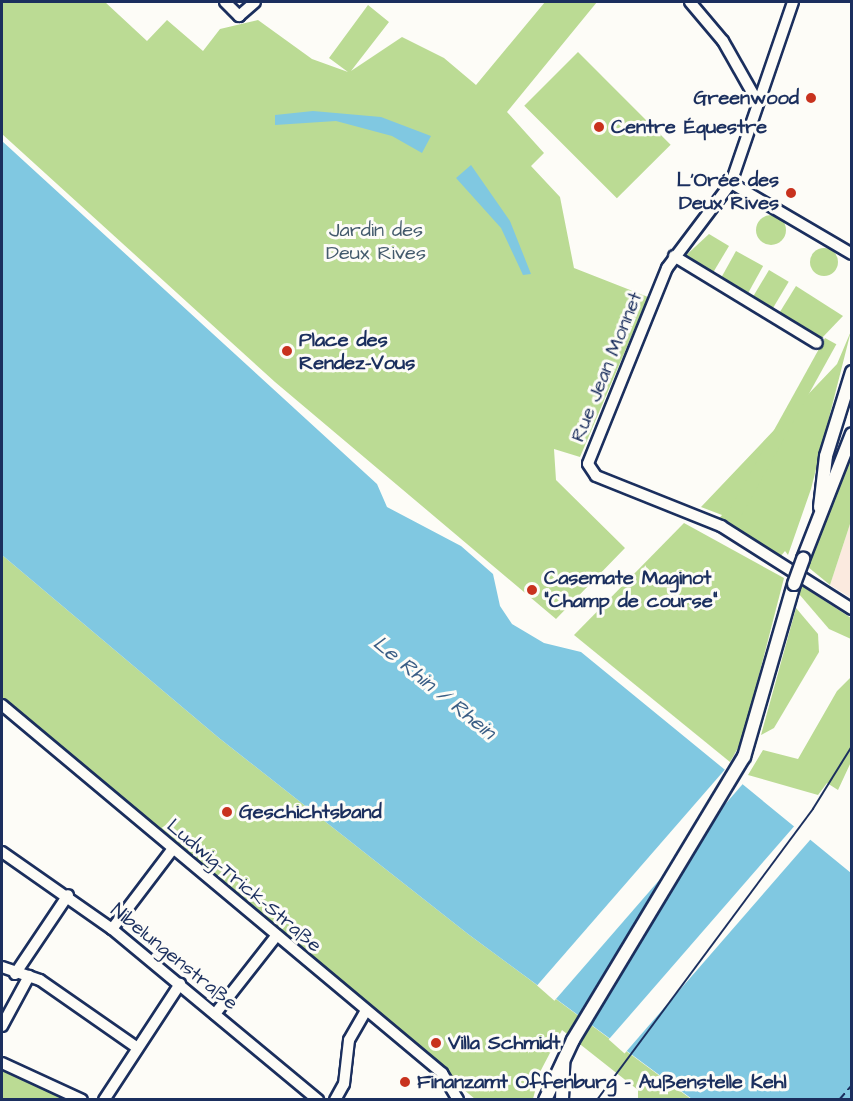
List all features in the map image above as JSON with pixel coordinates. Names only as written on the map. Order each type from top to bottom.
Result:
[{"type":"main road","points":[[820,507],[826,456],[852,372]]},
{"type":"main road","points":[[545,1100],[563,1058],[738,768],[752,738],[794,584],[820,507],[852,434]]},
{"type":"main road","points":[[562,1100],[563,1058]]},
{"type":"street","points":[[225,2],[239,16],[255,2]]},
{"type":"street","points":[[690,2],[723,41],[757,101]]},
{"type":"street","points":[[793,2],[757,101],[731,183],[852,254]]},
{"type":"street","name":"Rue Jean Monnet","points":[[731,183],[674,256],[589,468],[721,526],[852,609]]},
{"type":"street","points":[[674,256],[817,343]]},
{"type":"street","name":"Ludwig-Trick-Straße","points":[[2,705],[172,850],[442,1073],[458,1099]]},
{"type":"street","points":[[112,929],[172,850]]},
{"type":"street","name":"Nibelungenstraße","points":[[2,852],[68,895],[112,929],[318,1100]]},
{"type":"street","points":[[15,974],[68,895]]},
{"type":"street","points":[[215,1014],[277,935]]},
{"type":"street","points":[[2,968],[15,974],[28,976],[136,1047]]},
{"type":"street","points":[[2,1026],[28,976]]},
{"type":"street","points":[[104,1100],[136,1047],[180,984]]},
{"type":"street","points":[[335,1100],[344,1084],[349,1040],[366,1011]]},
{"type":"street","points":[[2,1063],[82,1100]]},
{"type":"shaded area","points":[[851,521],[851,598],[830,585]]},
{"type":"green space","name":"Jardin des Deux Rives","points":[[2,2],[105,2],[147,41],[167,20],[203,51],[220,29],[258,20],[312,59],[348,72],[329,58],[368,5],[389,22],[351,71],[402,37],[444,58],[476,85],[545,2],[597,2],[507,112],[544,153],[531,166],[560,197],[574,268],[648,297],[580,457],[554,449],[556,480],[625,548],[556,619],[275,382],[2,134]]},
{"type":"green space","name":"Centre Équestre","points":[[578,52],[671,145],[617,198],[524,106]]},
{"type":"green space","points":[[771,215],[781,220],[786,230],[781,240],[771,245],[761,240],[756,230],[761,220]]},
{"type":"green space","points":[[709,234],[729,246],[711,276],[682,259]]},
{"type":"green space","points":[[824,248],[834,252],[838,262],[834,272],[824,276],[814,272],[810,262],[814,252]]},
{"type":"green space","points":[[736,251],[763,266],[747,296],[720,281]]},
{"type":"green space","points":[[769,270],[789,282],[771,311],[751,299]]},
{"type":"green space","points":[[796,286],[843,316],[820,340],[778,315]]},
{"type":"green space","points":[[851,331],[811,489],[788,555],[785,551],[780,557],[717,521],[722,515],[701,507],[837,364]]},
{"type":"green space","points":[[825,338],[836,344],[730,536],[719,530]]},
{"type":"green space","points":[[851,456],[851,521],[830,585],[808,567]]},
{"type":"green space","points":[[684,523],[784,578],[742,741],[730,762],[574,635]]},
{"type":"green space","points":[[2,555],[219,738],[468,934],[691,1099],[638,1099],[638,1090],[562,1030],[540,1072],[533,1099],[475,1099],[2,704]]},
{"type":"green space","points":[[802,586],[851,618],[851,639],[829,629],[799,594]]},
{"type":"green space","points":[[796,608],[818,634],[819,652],[774,728],[761,735]]},
{"type":"green space","points":[[851,677],[851,762],[838,790],[827,783],[818,795],[748,775],[763,750],[798,759],[837,691]]},
{"type":"green space","points":[[2,1070],[41,1087],[66,1099],[2,1099]]},
{"type":"water","points":[[313,111],[381,117],[431,136],[422,153],[392,136],[336,121],[275,125],[275,115]]},
{"type":"water","name":"Le Rhin / Rhein","points":[[2,141],[377,484],[387,507],[461,546],[493,574],[500,606],[512,624],[544,643],[581,652],[851,873],[851,1099],[692,1099],[468,934],[219,738],[2,555]]},
{"type":"water","points":[[471,165],[510,221],[531,274],[523,275],[501,228],[456,178]]},
{"type":"pier","points":[[728,766],[745,781],[554,1001],[537,986]]},
{"type":"pier","points":[[797,823],[813,837],[625,1053],[609,1040]]},
{"type":"tram line","points":[[597,1100],[813,809],[852,746]]},
{"type":"railway","points":[[839,1100],[852,1085]]},
{"type":"place","name":"Greenwood","points":[[811,98]]},
{"type":"place","name":"Centre Équestre","points":[[599,127]]},
{"type":"place","name":"L'Orée des Deux Rives","points":[[791,193]]},
{"type":"place","name":"Place des Rendez-Vous","points":[[287,351]]},
{"type":"place","name":"Casemate Maginot \"Champ de course\"","points":[[532,590]]},
{"type":"place","name":"Geschichtsband","points":[[227,812]]},
{"type":"place","name":"Villa Schmidt","points":[[436,1043]]},
{"type":"place","name":"Finanzamt Offenburg - Außenstelle Kehl","points":[[405,1082]]}]
